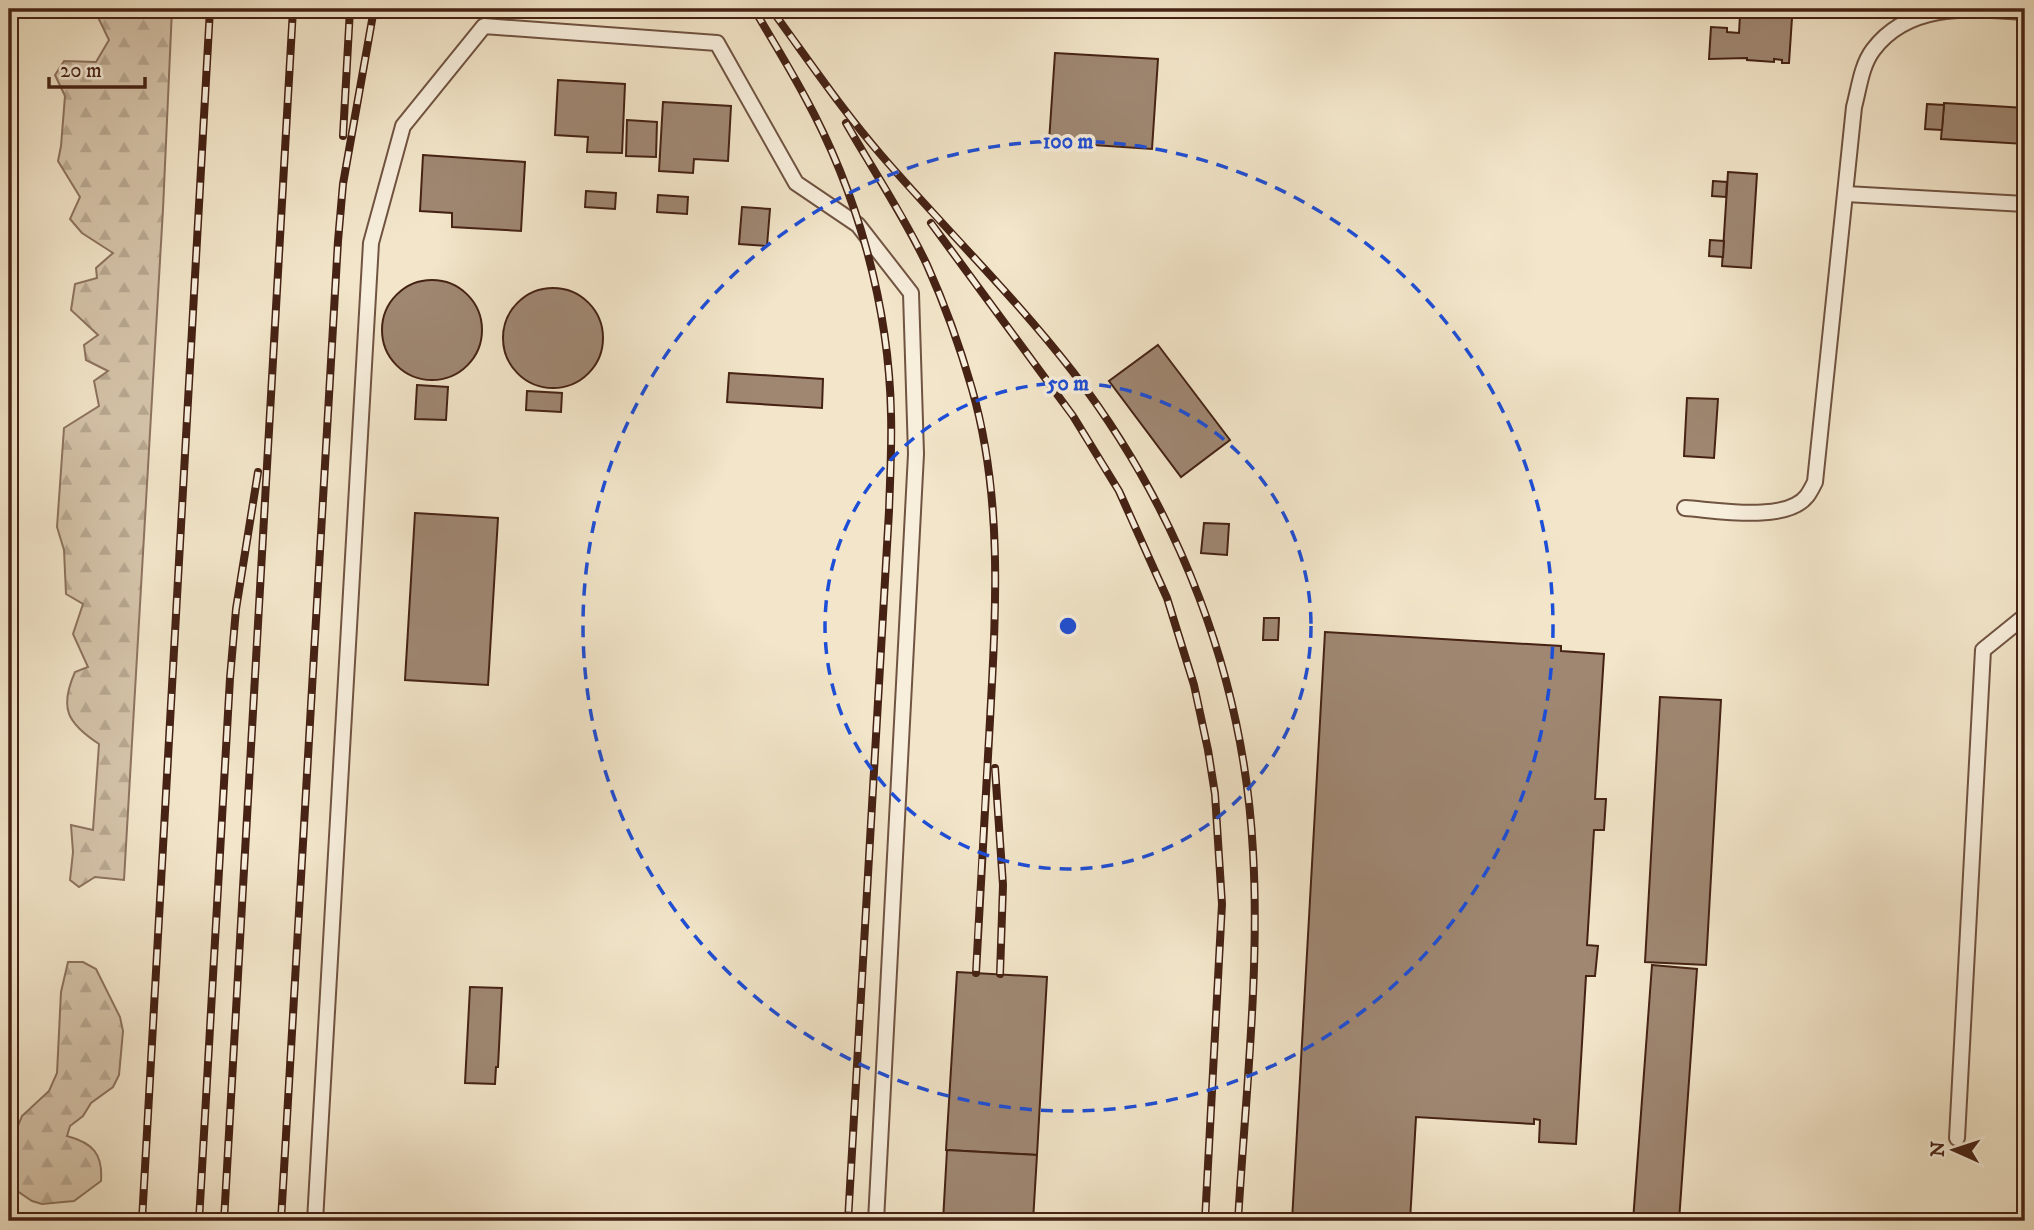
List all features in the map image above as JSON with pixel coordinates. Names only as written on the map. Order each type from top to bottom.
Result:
[{"type":"lane","points":[[1685,508],[1771,513],[1796,505],[1807,496],[1815,482],[1854,107],[1863,69],[1873,50],[1891,33],[1916,18],[1938,11],[1966,9],[2025,12]]},
{"type":"lane","points":[[315,1221],[371,243],[403,126],[484,26],[717,43],[796,183],[858,225],[911,293],[916,454],[876,1221]]},
{"type":"lane","points":[[1846,194],[2025,204]]},
{"type":"lane","points":[[1957,1138],[1983,650],[2025,616]]},
{"type":"green space","points":[[94,9],[172,9],[124,880],[95,877],[79,887],[70,880],[73,852],[71,825],[93,830],[99,744],[79,729],[69,714],[67,705],[75,672],[88,667],[73,634],[83,604],[66,594],[64,550],[57,527],[64,428],[99,406],[94,381],[108,371],[86,360],[84,345],[98,335],[71,310],[75,284],[97,278],[96,268],[113,253],[82,233],[70,219],[80,197],[58,161],[65,96],[55,75],[64,61],[96,62],[109,40]]},
{"type":"green space","points":[[68,962],[83,962],[96,969],[120,1017],[123,1031],[119,1075],[113,1087],[91,1103],[83,1116],[70,1126],[67,1136],[84,1142],[94,1151],[100,1164],[101,1181],[74,1201],[42,1204],[32,1201],[13,1188],[10,1180],[14,1136],[22,1116],[49,1091],[57,1073],[61,992]]},
{"type":"building","points":[[1740,15],[1792,18],[1789,63],[1774,59],[1774,62],[1747,58],[1709,59],[1711,27],[1727,28],[1727,32],[1739,33]]},
{"type":"building","points":[[1055,53],[1158,59],[1152,149],[1049,142]]},
{"type":"building","points":[[558,80],[625,84],[622,153],[587,152],[588,137],[555,135]]},
{"type":"building","points":[[663,102],[731,106],[728,161],[694,159],[693,173],[659,171]]},
{"type":"building","points":[[1944,103],[2025,108],[2025,144],[1941,139]]},
{"type":"building","points":[[1927,104],[1944,105],[1942,130],[1925,129]]},
{"type":"building","points":[[627,120],[657,122],[656,157],[626,156]]},
{"type":"building","points":[[423,155],[525,162],[521,231],[452,227],[452,213],[420,211]]},
{"type":"building","points":[[1728,172],[1757,174],[1751,268],[1722,266]]},
{"type":"building","points":[[1713,181],[1727,182],[1726,197],[1712,196]]},
{"type":"building","points":[[586,191],[616,193],[615,209],[585,207]]},
{"type":"building","points":[[658,195],[688,197],[687,214],[657,212]]},
{"type":"building","points":[[742,207],[770,209],[767,246],[739,244]]},
{"type":"building","points":[[1710,240],[1724,241],[1723,257],[1709,256]]},
{"type":"building","points":[[432,280],[451,284],[467,295],[478,311],[482,330],[478,349],[467,365],[451,376],[432,380],[413,376],[397,365],[386,349],[382,330],[386,311],[397,295],[413,284]]},
{"type":"building","points":[[553,288],[572,292],[588,303],[599,319],[603,338],[599,357],[588,373],[572,384],[553,388],[534,384],[518,373],[507,357],[503,338],[507,319],[518,303],[534,292]]},
{"type":"building","points":[[1158,345],[1230,440],[1181,477],[1109,381]]},
{"type":"building","points":[[729,373],[823,379],[822,408],[727,402]]},
{"type":"building","points":[[417,385],[448,387],[446,420],[415,419]]},
{"type":"building","points":[[527,391],[562,393],[561,412],[526,410]]},
{"type":"building","points":[[1687,398],[1718,399],[1714,458],[1684,456]]},
{"type":"building","points":[[415,513],[498,518],[488,685],[405,680]]},
{"type":"building","points":[[1204,523],[1229,524],[1227,555],[1201,553]]},
{"type":"building","points":[[1264,618],[1279,618],[1278,640],[1263,640]]},
{"type":"building","points":[[1325,632],[1561,646],[1561,651],[1604,654],[1595,799],[1606,799],[1604,830],[1594,830],[1587,945],[1598,946],[1595,976],[1586,976],[1576,1144],[1539,1142],[1540,1120],[1534,1119],[1534,1124],[1416,1117],[1410,1221],[1292,1221]]},
{"type":"building","points":[[1660,697],[1721,700],[1706,965],[1645,962]]},
{"type":"building","points":[[1652,965],[1697,969],[1679,1221],[1633,1221]]},
{"type":"building","points":[[957,972],[1047,977],[1037,1155],[946,1150]]},
{"type":"building","points":[[470,987],[502,988],[495,1084],[465,1083]]},
{"type":"building","points":[[947,1150],[1037,1155],[1033,1221],[943,1221]]},
{"type":"building","points":[[2020,1183],[2025,1183],[2025,1221],[2017,1221]]},
{"type":"railway","points":[[142,1221],[210,9]]},
{"type":"railway","points":[[224,1221],[293,9]]},
{"type":"railway","points":[[343,136],[350,9]]},
{"type":"railway","points":[[281,1221],[338,241],[343,184],[374,9]]},
{"type":"railway","points":[[754,9],[824,133],[855,210],[877,291],[889,373],[889,511],[848,1221]]},
{"type":"railway","points":[[771,9],[867,138],[1027,316],[1073,372],[1111,425],[1145,481],[1174,538],[1199,598],[1220,660],[1236,723],[1247,787],[1253,852],[1255,943],[1238,1221]]},
{"type":"railway","points":[[846,123],[908,229],[940,295],[972,389],[989,471],[995,553],[994,637],[976,973]]},
{"type":"railway","points":[[931,223],[1073,416],[1119,491],[1167,598],[1194,685],[1215,794],[1222,904],[1205,1221]]},
{"type":"railway","points":[[199,1221],[230,678],[236,609],[258,472]]},
{"type":"railway","points":[[995,768],[1003,885],[1000,974]]}]
